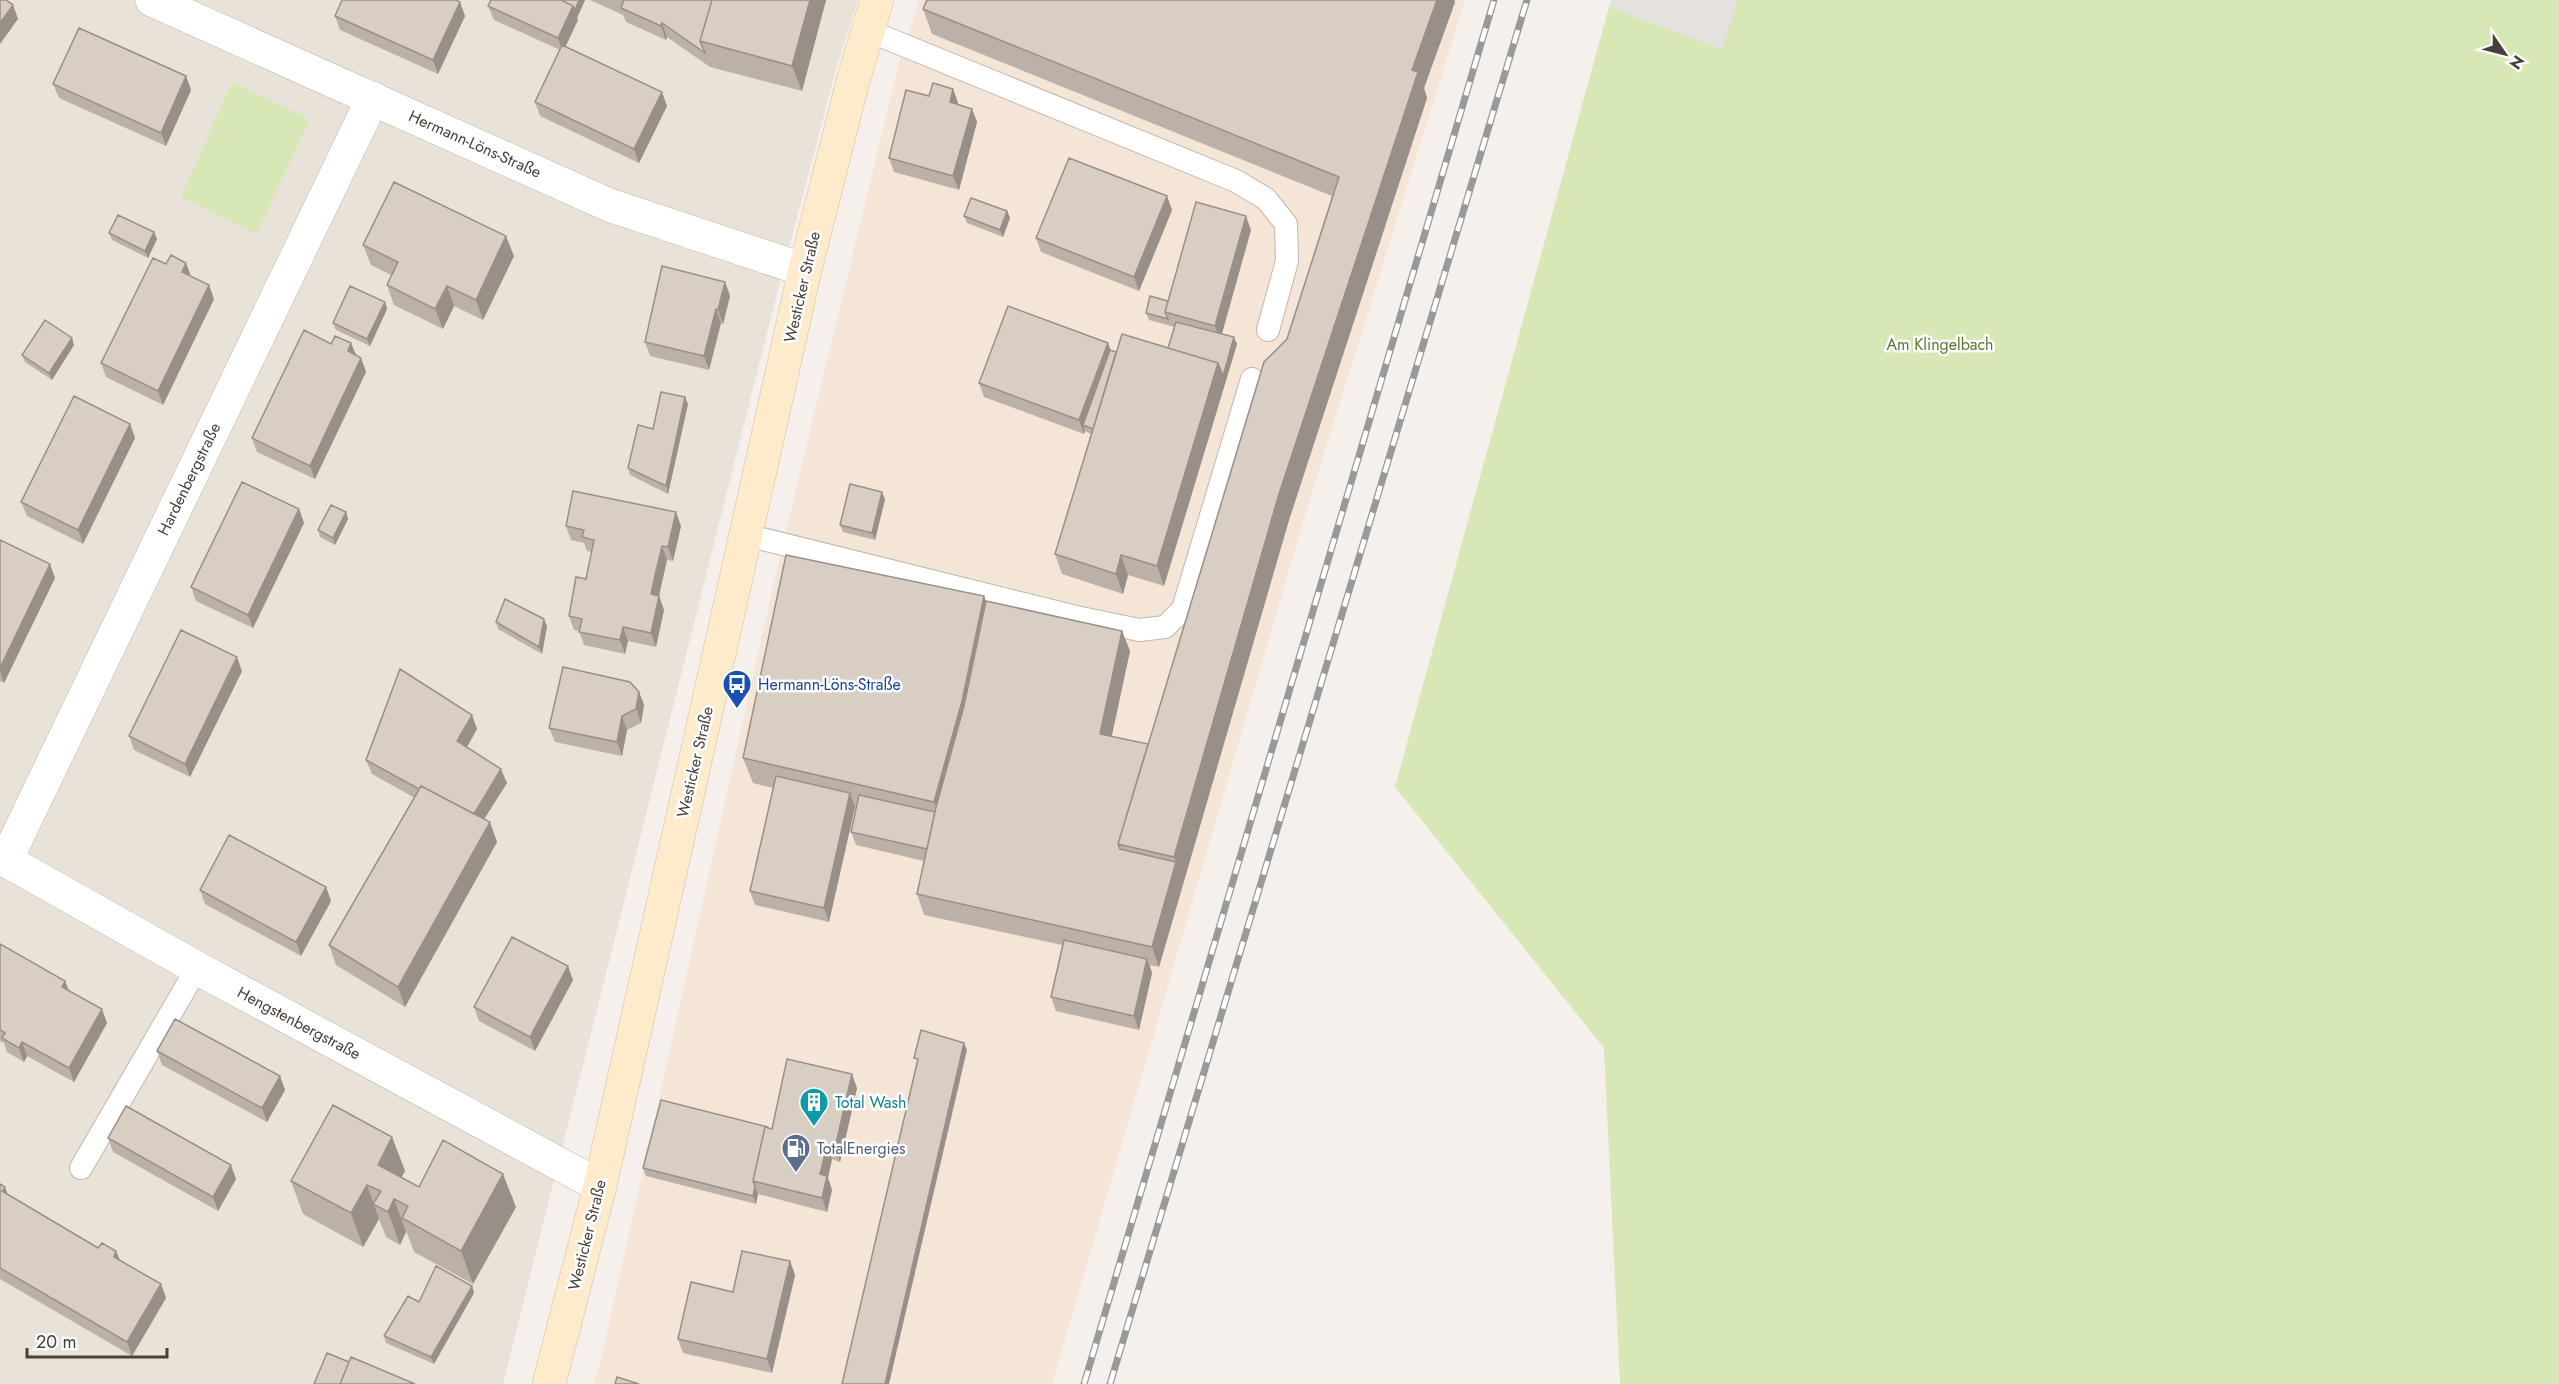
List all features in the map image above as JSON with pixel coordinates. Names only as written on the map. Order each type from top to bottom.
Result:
[{"type":"main road","name":"Westicker Straße","points":[[549,1384],[600,1186],[805,270],[853,81],[877,0]]},
{"type":"street","name":"Hermann-Löns-Straße","points":[[152,0],[609,205],[805,270]]},
{"type":"street","name":"Hardenbergstraße","points":[[3,858],[373,98]]},
{"type":"street","name":"Hengstenbergstraße","points":[[3,858],[197,968],[600,1186]]},
{"type":"lane","points":[[869,31],[1236,181],[1266,199],[1286,224],[1287,261],[1268,330]]},
{"type":"lane","points":[[746,535],[1076,617],[1139,630],[1165,627],[1183,609],[1252,379]]},
{"type":"lane","points":[[81,1168],[197,968]]},
{"type":"shaded area","points":[[0,0],[858,0],[835,73],[775,301],[503,1384],[0,1384]]},
{"type":"shaded area","points":[[920,0],[1465,0],[1303,522],[1052,1384],[594,1384],[780,555],[902,51]]},
{"type":"shaded area","points":[[1611,0],[1738,0],[1722,49],[1609,7]]},
{"type":"green space","name":"Am Klingelbach","points":[[1735,0],[2559,0],[2559,1384],[1620,1384],[1604,1048],[1395,787],[1609,7],[1720,48]]},
{"type":"green space","points":[[232,82],[305,117],[309,122],[256,234],[181,197]]},
{"type":"building","points":[[0,0],[6,0],[13,5],[0,23]]},
{"type":"building","points":[[342,0],[456,0],[460,2],[433,60],[335,16]]},
{"type":"building","points":[[491,0],[561,0],[573,6],[558,38],[488,6]]},
{"type":"building","points":[[561,0],[579,0],[575,10],[573,6]]},
{"type":"building","points":[[624,0],[712,0],[700,41],[705,53],[662,23],[661,26],[621,8]]},
{"type":"building","points":[[712,0],[810,0],[792,66],[700,41]]},
{"type":"building","points":[[927,0],[1437,0],[1412,70],[1418,72],[1279,494],[1174,857],[1118,844],[1264,362],[1287,339],[1339,177],[923,9]]},
{"type":"building","points":[[79,28],[186,76],[161,133],[53,84]]},
{"type":"building","points":[[562,45],[662,92],[634,149],[535,102]]},
{"type":"building","points":[[933,83],[953,89],[950,102],[972,109],[953,176],[889,158],[906,90],[929,96]]},
{"type":"building","points":[[1069,158],[1167,196],[1134,277],[1036,238]]},
{"type":"building","points":[[394,182],[506,236],[476,300],[447,286],[435,309],[387,285],[398,262],[363,245]]},
{"type":"building","points":[[971,198],[1007,211],[1000,230],[964,216]]},
{"type":"building","points":[[1196,202],[1246,216],[1215,326],[1165,312]]},
{"type":"building","points":[[118,215],[154,232],[145,251],[109,233]]},
{"type":"building","points":[[171,255],[186,263],[182,272],[209,285],[158,391],[101,363],[153,258],[166,264]]},
{"type":"building","points":[[662,266],[725,282],[704,356],[645,342]]},
{"type":"building","points":[[350,286],[385,302],[367,339],[333,323]]},
{"type":"building","points":[[1150,296],[1168,301],[1165,312],[1168,319],[1146,313]]},
{"type":"building","points":[[1008,306],[1108,343],[1079,420],[979,383]]},
{"type":"building","points":[[45,320],[72,338],[49,373],[22,355]]},
{"type":"building","points":[[1176,322],[1234,337],[1223,376],[1218,363],[1168,348]]},
{"type":"building","points":[[304,330],[331,344],[335,336],[351,343],[348,351],[361,358],[310,466],[252,438]]},
{"type":"building","points":[[1122,334],[1218,363],[1157,566],[1121,555],[1116,574],[1055,554]]},
{"type":"building","points":[[1110,350],[1116,352],[1093,429],[1083,425]]},
{"type":"building","points":[[661,392],[685,397],[666,486],[628,468],[638,425],[653,429]]},
{"type":"building","points":[[74,396],[130,424],[78,530],[21,502]]},
{"type":"building","points":[[242,482],[299,509],[248,615],[191,587]]},
{"type":"building","points":[[850,484],[882,492],[872,533],[840,525]]},
{"type":"building","points":[[573,491],[676,512],[668,547],[662,546],[651,594],[659,596],[651,633],[623,627],[620,640],[579,632],[582,619],[569,616],[576,577],[586,579],[594,540],[582,537],[584,530],[566,526]]},
{"type":"building","points":[[331,505],[346,512],[333,538],[318,530]]},
{"type":"building","points":[[0,540],[50,564],[0,668]]},
{"type":"building","points":[[786,555],[984,596],[962,701],[934,802],[743,758]]},
{"type":"building","points":[[505,599],[544,619],[539,647],[496,622]]},
{"type":"building","points":[[986,601],[1122,631],[1100,734],[1148,744],[1118,844],[1120,849],[1176,862],[1152,947],[917,894],[936,807],[964,706]]},
{"type":"building","points":[[181,630],[237,657],[185,764],[129,736]]},
{"type":"building","points":[[563,667],[630,682],[639,692],[636,709],[622,716],[617,742],[549,728]]},
{"type":"building","points":[[400,669],[472,715],[457,741],[501,769],[474,814],[421,786],[419,789],[366,760]]},
{"type":"building","points":[[776,776],[850,793],[824,908],[750,891]]},
{"type":"building","points":[[421,786],[490,822],[398,987],[329,945]]},
{"type":"building","points":[[859,795],[935,812],[927,849],[851,832]]},
{"type":"building","points":[[229,835],[326,887],[296,942],[200,890]]},
{"type":"building","points":[[512,937],[568,966],[530,1037],[474,1007]]},
{"type":"building","points":[[1064,940],[1147,959],[1134,1016],[1051,997]]},
{"type":"building","points":[[0,944],[65,981],[62,987],[102,1009],[69,1068],[22,1042],[19,1048],[2,1038],[5,1033],[0,1030]]},
{"type":"building","points":[[175,1019],[280,1076],[262,1108],[157,1051]]},
{"type":"building","points":[[921,1030],[964,1043],[885,1384],[842,1384],[918,1059],[914,1058]]},
{"type":"building","points":[[787,1059],[852,1074],[835,1148],[827,1146],[820,1174],[827,1176],[822,1198],[753,1181],[765,1127],[772,1129]]},
{"type":"building","points":[[661,1100],[768,1127],[765,1127],[753,1181],[755,1187],[753,1196],[643,1168]]},
{"type":"building","points":[[333,1105],[392,1137],[378,1165],[419,1187],[443,1140],[503,1174],[461,1251],[402,1218],[408,1206],[394,1199],[388,1212],[373,1204],[381,1191],[367,1185],[351,1213],[291,1181]]},
{"type":"building","points":[[126,1106],[231,1165],[213,1197],[108,1138]]},
{"type":"building","points":[[0,1184],[5,1187],[2,1191],[98,1248],[102,1243],[116,1251],[114,1257],[161,1284],[127,1342],[0,1268]]},
{"type":"building","points":[[742,1251],[790,1261],[767,1359],[678,1339],[691,1282],[733,1292]]},
{"type":"building","points":[[436,1266],[472,1286],[431,1357],[384,1336],[408,1296],[419,1302]]},
{"type":"building","points":[[327,1353],[349,1362],[340,1384],[314,1384]]},
{"type":"building","points":[[351,1357],[415,1384],[340,1384]]},
{"type":"building","points":[[617,1377],[639,1384],[615,1384]]},
{"type":"railway","points":[[1084,1384],[1494,0]]},
{"type":"railway","points":[[1110,1384],[1527,0]]},
{"type":"place","name":"Hermann-Löns-Straße","points":[[737,710]]},
{"type":"place","name":"Total Wash","points":[[814,1128]]},
{"type":"place","name":"TotalEnergies","points":[[796,1174]]}]
